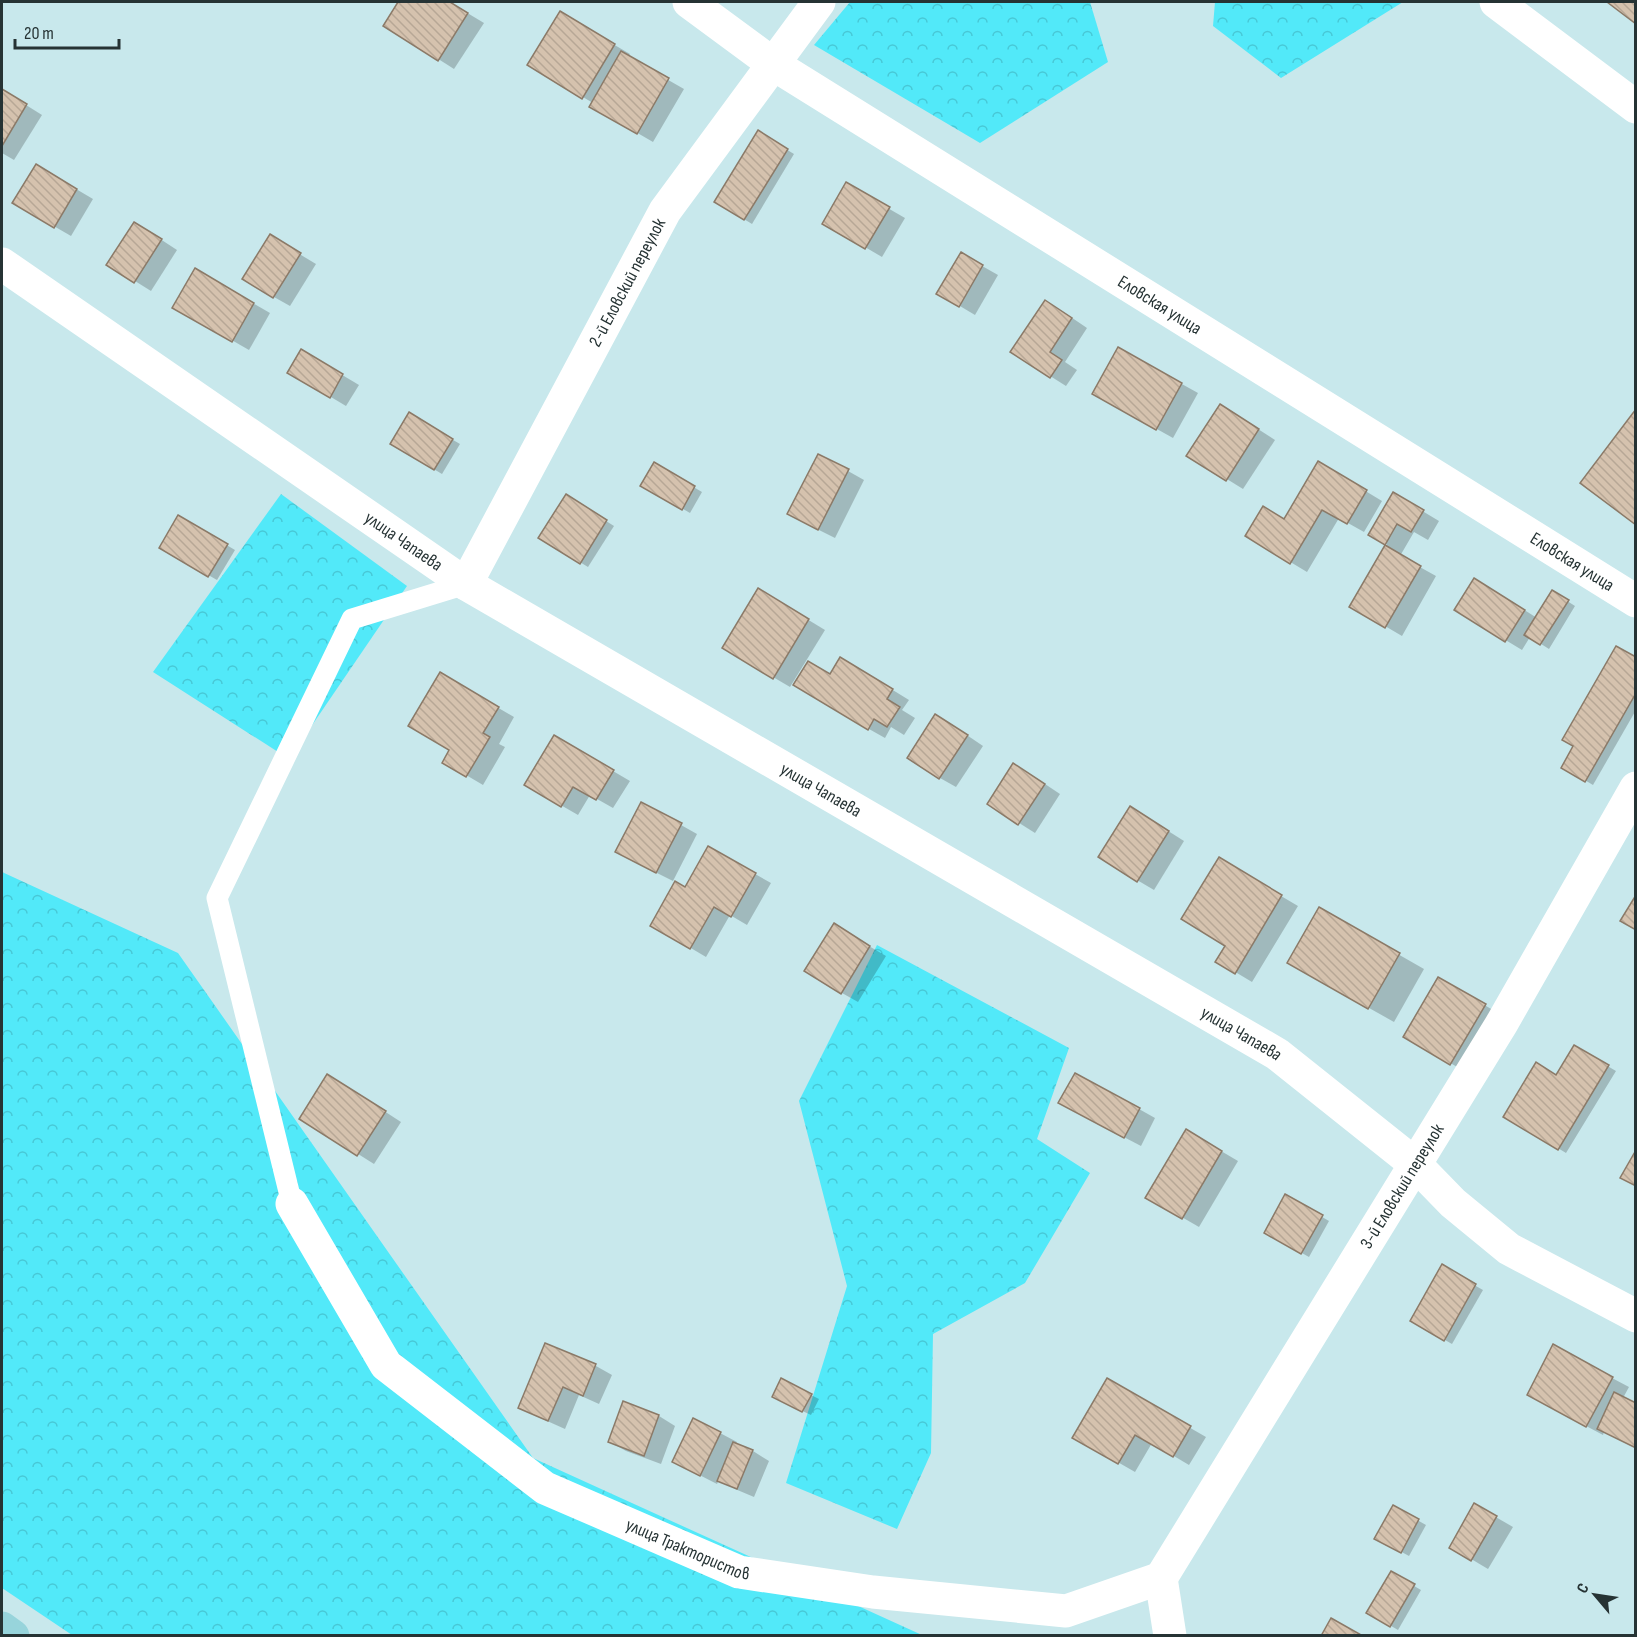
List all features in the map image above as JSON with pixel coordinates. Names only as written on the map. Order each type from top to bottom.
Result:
[{"type":"main road","points":[[2,1628],[13,1635]]},
{"type":"street","name":"Еловская улица","points":[[690,2],[773,64],[1635,601]]},
{"type":"street","name":"2-й Еловский переулок","points":[[466,584],[665,211],[819,2]]},
{"type":"street","points":[[1496,2],[1635,107]]},
{"type":"street","name":"улица Чапаева","points":[[2,264],[466,584],[1277,1054],[1415,1164],[1453,1203],[1509,1249],[1635,1316]]},
{"type":"street","name":"3-й Еловский переулок","points":[[1161,1578],[1502,1023],[1635,788]]},
{"type":"street","name":"улица Трактористов","points":[[292,1204],[386,1365],[545,1488],[718,1563],[739,1572],[873,1592],[1066,1611],[1161,1578]]},
{"type":"street","points":[[1161,1578],[1170,1635]]},
{"type":"lane","points":[[292,1204],[217,898],[352,619],[466,584]]},
{"type":"green space","points":[[850,2],[1090,2],[1108,62],[980,143],[814,45]]},
{"type":"green space","points":[[1215,2],[1403,2],[1281,78],[1213,26]]},
{"type":"green space","points":[[281,494],[407,586],[289,759],[153,672]]},
{"type":"green space","points":[[2,872],[178,953],[533,1458],[922,1635],[72,1635],[2,1588]]},
{"type":"green space","points":[[877,945],[1069,1048],[1037,1139],[1090,1173],[1025,1283],[933,1334],[931,1453],[897,1529],[786,1483],[847,1286],[799,1101]]},
{"type":"building","points":[[398,2],[450,2],[468,13],[438,61],[383,26]]},
{"type":"building","points":[[1607,2],[1636,2],[1636,24]]},
{"type":"building","points":[[560,11],[615,44],[582,99],[527,65]]},
{"type":"building","points":[[621,51],[669,78],[637,134],[589,107]]},
{"type":"building","points":[[2,89],[27,104],[2,146]]},
{"type":"building","points":[[758,130],[788,149],[744,220],[714,202]]},
{"type":"building","points":[[36,164],[77,189],[54,228],[12,203]]},
{"type":"building","points":[[846,182],[890,207],[865,249],[822,224]]},
{"type":"building","points":[[134,222],[162,239],[134,283],[106,265]]},
{"type":"building","points":[[270,234],[301,253],[273,298],[242,279]]},
{"type":"building","points":[[961,252],[983,265],[959,307],[936,294]]},
{"type":"building","points":[[195,268],[254,303],[232,342],[172,308]]},
{"type":"building","points":[[1045,300],[1072,318],[1050,352],[1062,360],[1050,378],[1010,352]]},
{"type":"building","points":[[1118,347],[1182,383],[1156,430],[1092,394]]},
{"type":"building","points":[[301,349],[343,374],[330,398],[287,373]]},
{"type":"building","points":[[1220,404],[1259,429],[1226,481],[1186,456]]},
{"type":"building","points":[[1636,409],[1636,525],[1580,483]]},
{"type":"building","points":[[409,412],[453,439],[434,470],[390,444]]},
{"type":"building","points":[[818,454],[849,469],[818,530],[787,514]]},
{"type":"building","points":[[1318,461],[1367,490],[1347,524],[1322,510],[1290,564],[1245,536],[1263,506],[1284,519]]},
{"type":"building","points":[[654,462],[695,486],[682,510],[640,486]]},
{"type":"building","points":[[1393,492],[1424,510],[1411,532],[1397,524],[1385,545],[1368,535]]},
{"type":"building","points":[[566,494],[607,520],[580,564],[538,538]]},
{"type":"building","points":[[178,515],[228,544],[208,577],[159,548]]},
{"type":"building","points":[[1385,545],[1421,566],[1385,628],[1349,607]]},
{"type":"building","points":[[1474,578],[1525,610],[1505,642],[1454,610]]},
{"type":"building","points":[[758,588],[809,619],[773,679],[722,648]]},
{"type":"building","points":[[1552,590],[1569,600],[1540,645],[1524,635]]},
{"type":"building","points":[[1616,646],[1636,657],[1636,693],[1585,782],[1561,768],[1573,746],[1562,740]]},
{"type":"building","points":[[840,657],[893,689],[887,699],[900,707],[887,727],[874,719],[868,730],[793,685],[808,661],[830,674]]},
{"type":"building","points":[[440,672],[499,707],[483,733],[490,737],[466,777],[442,763],[449,750],[408,726]]},
{"type":"building","points":[[935,714],[968,735],[939,779],[907,758]]},
{"type":"building","points":[[554,735],[614,770],[596,800],[573,787],[561,807],[524,785]]},
{"type":"building","points":[[1013,763],[1045,784],[1018,825],[987,804]]},
{"type":"building","points":[[641,802],[682,823],[656,873],[615,852]]},
{"type":"building","points":[[1130,806],[1169,831],[1137,882],[1098,857]]},
{"type":"building","points":[[708,846],[756,873],[731,917],[714,907],[690,949],[650,926],[675,881],[685,887]]},
{"type":"building","points":[[1219,857],[1282,895],[1235,974],[1215,962],[1225,946],[1181,919]]},
{"type":"building","points":[[1636,895],[1636,930],[1620,921]]},
{"type":"building","points":[[1319,907],[1400,953],[1368,1009],[1287,963]]},
{"type":"building","points":[[834,923],[870,946],[841,994],[804,971]]},
{"type":"building","points":[[1438,977],[1486,1004],[1450,1065],[1403,1037]]},
{"type":"building","points":[[1574,1045],[1609,1065],[1558,1150],[1503,1117],[1536,1062],[1556,1075]]},
{"type":"building","points":[[1075,1073],[1140,1108],[1124,1138],[1058,1103]]},
{"type":"building","points":[[327,1074],[386,1111],[357,1156],[299,1119]]},
{"type":"building","points":[[1186,1129],[1222,1151],[1182,1219],[1145,1198]]},
{"type":"building","points":[[1636,1150],[1636,1186],[1620,1178]]},
{"type":"building","points":[[1285,1194],[1323,1215],[1301,1254],[1264,1233]]},
{"type":"building","points":[[1442,1264],[1476,1284],[1444,1341],[1410,1321]]},
{"type":"building","points":[[545,1343],[596,1364],[583,1396],[563,1387],[548,1421],[518,1408]]},
{"type":"building","points":[[1553,1344],[1613,1377],[1586,1427],[1527,1395]]},
{"type":"building","points":[[781,1378],[812,1394],[802,1412],[772,1397]]},
{"type":"building","points":[[1107,1378],[1191,1426],[1173,1457],[1135,1435],[1118,1464],[1072,1438]]},
{"type":"building","points":[[1614,1392],[1636,1403],[1636,1448],[1597,1429]]},
{"type":"building","points":[[623,1401],[659,1415],[644,1456],[608,1442]]},
{"type":"building","points":[[693,1418],[721,1432],[700,1476],[672,1462]]},
{"type":"building","points":[[733,1442],[753,1450],[737,1489],[717,1481]]},
{"type":"building","points":[[1474,1503],[1497,1516],[1471,1561],[1449,1548]]},
{"type":"building","points":[[1393,1505],[1419,1519],[1401,1553],[1374,1539]]},
{"type":"building","points":[[1391,1571],[1415,1584],[1390,1627],[1366,1613]]},
{"type":"building","points":[[1331,1618],[1363,1636],[1321,1636]]}]
